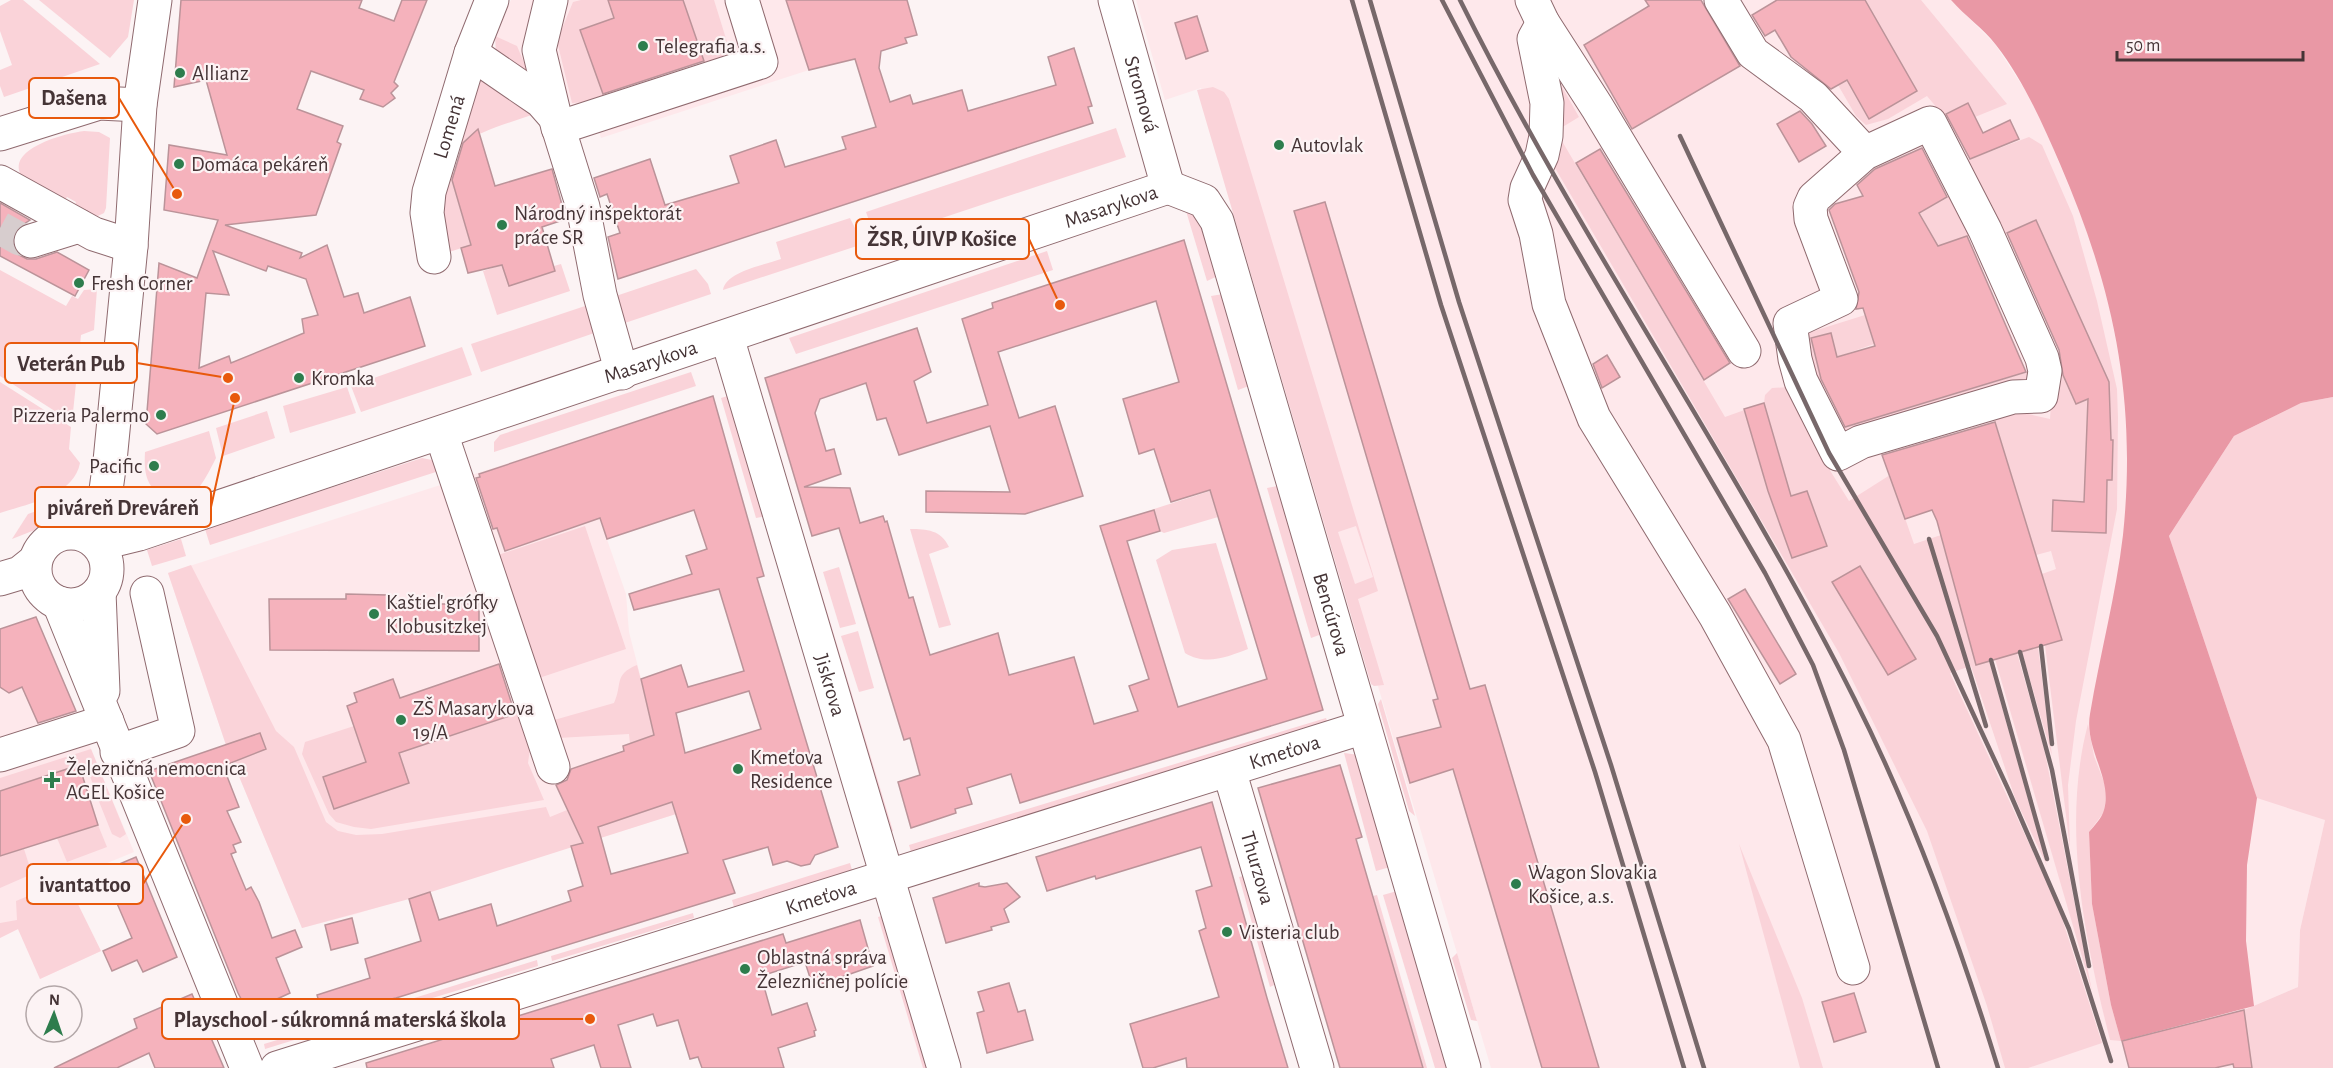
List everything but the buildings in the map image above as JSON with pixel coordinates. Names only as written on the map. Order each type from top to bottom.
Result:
[{"type":"street","points":[[31,580],[84,603],[99,591],[107,575],[90,543],[106,490],[131,246],[140,105],[155,0]]},
{"type":"street","name":"Lomená","points":[[434,257],[427,213],[429,192],[471,53],[492,0]]},
{"type":"street","points":[[551,0],[539,50],[556,123],[583,207],[600,295],[622,373]]},
{"type":"street","points":[[556,123],[761,62],[742,0]]},
{"type":"street","name":"Stromová","points":[[1115,0],[1168,187]]},
{"type":"street","points":[[1721,0],[1753,53],[1813,97],[1865,153]]},
{"type":"street","points":[[1537,12],[1744,351]]},
{"type":"street","points":[[1537,12],[1534,39],[1547,103],[1546,136],[1542,155],[1527,188],[1525,200],[1536,234],[1549,304],[1593,418],[1715,615],[1784,740],[1853,968]]},
{"type":"street","points":[[471,53],[541,101],[556,123]]},
{"type":"street","points":[[0,134],[99,102],[140,105]]},
{"type":"street","points":[[1930,123],[1985,230],[2045,371],[2041,396],[2013,397],[1862,442],[1838,454],[1801,381],[1794,359],[1790,323],[1841,299],[1811,219],[1810,207],[1814,198],[1865,153],[1930,123]]},
{"type":"street","points":[[0,182],[103,238],[131,246]]},
{"type":"street","name":"Masarykova","points":[[90,543],[132,536],[727,338],[1168,187]]},
{"type":"street","name":"Bencúrova","points":[[1168,187],[1204,201],[1217,221],[1464,1068]]},
{"type":"street","points":[[31,241],[79,226]]},
{"type":"street","name":"Jiskrova","points":[[727,338],[944,1068]]},
{"type":"street","points":[[441,433],[553,767]]},
{"type":"street","points":[[31,580],[47,541],[90,543]]},
{"type":"street","points":[[31,580],[105,716],[117,752],[247,1068]]},
{"type":"street","points":[[99,591],[105,716]]},
{"type":"street","points":[[117,752],[178,731],[147,593]]},
{"type":"street","points":[[0,756],[105,716]]},
{"type":"street","name":"Kmeťova","points":[[277,1068],[1364,727]]},
{"type":"street","name":"Thurzova","points":[[1229,770],[1317,1068]]},
{"type":"shaded area","points":[[11,0],[23,0],[100,64],[4,97],[0,86],[0,70],[12,65],[0,31],[0,6]]},
{"type":"shaded area","points":[[39,0],[134,0],[128,37],[110,58]]},
{"type":"shaded area","points":[[511,0],[786,0],[809,70],[601,138],[594,116],[549,93],[495,36]]},
{"type":"shaded area","points":[[608,0],[614,18],[581,30],[604,95],[668,74],[669,79],[587,102],[572,103],[557,41],[573,2]]},
{"type":"shaded area","points":[[683,0],[714,0],[732,58],[704,68],[704,61]]},
{"type":"shaded area","points":[[1136,0],[1951,0],[1995,44],[2027,93],[2044,127],[2080,212],[2106,289],[2125,390],[2126,430],[2325,820],[2300,930],[2298,987],[2244,1010],[2252,1068],[1491,1068],[1201,88],[1165,100]]},
{"type":"shaded area","points":[[1865,0],[1921,0],[2007,104],[1975,117],[1968,103],[1943,115],[1927,96],[1888,119],[1866,125],[1856,116],[1838,85],[1847,80],[1869,119],[1917,91]]},
{"type":"shaded area","points":[[1951,0],[2333,0],[2333,397],[2301,403],[2234,436],[2169,536],[2257,798],[2247,865],[2246,941],[2254,1006],[2121,1041],[2111,1005],[2092,904],[2089,832],[2102,816],[2106,798],[2089,727],[2120,557],[2127,485],[2127,437],[2117,345],[2095,256],[2079,210],[2039,118],[2024,88],[1996,45]]},
{"type":"shaded area","points":[[495,36],[517,46],[528,72],[496,53]]},
{"type":"shaded area","points":[[1539,46],[1579,117],[1556,131],[1725,417],[1764,403],[1765,395],[1772,388],[1790,387],[1831,472],[1849,501],[1890,475],[1914,544],[1941,535],[1976,665],[1989,661],[2047,866],[2015,798],[1971,666],[1950,673],[2058,906],[2102,1043],[2028,1068],[2005,1068],[1987,1006],[1927,831],[1839,653],[1548,156]],"holes":[[[1807,491],[1826,546],[1792,558],[1772,503]],[[1859,566],[1916,658],[1888,674],[1832,582]]]},
{"type":"shaded area","points":[[480,79],[505,86],[541,112],[483,132],[466,142],[457,153],[453,167],[455,186],[471,245],[446,253],[441,211],[446,169],[469,86]]},
{"type":"shaded area","points":[[1213,87],[1224,92],[1229,99],[1378,591],[1358,599],[1384,685],[1371,684],[1197,90]],"holes":[[[1356,526],[1373,577],[1355,584],[1338,532]]]},
{"type":"shaded area","points":[[1116,128],[1126,157],[876,240],[866,212]]},
{"type":"shaded area","points":[[84,131],[99,132],[110,138],[106,208],[104,213],[98,216],[74,208],[76,202],[67,197],[64,202],[36,188],[23,178],[19,168],[21,159],[39,144]]},
{"type":"shaded area","points":[[2029,137],[2042,145],[2073,216],[2097,301],[2117,389],[2117,509],[2076,721],[2068,785],[2070,848],[2045,645],[2062,640],[2042,574],[2056,569],[2051,551],[2036,555],[1992,411],[2015,411],[2050,419],[2054,355],[2076,403],[2088,399],[2084,502],[2054,501],[2053,531],[2106,533],[2107,480],[2112,480],[2113,440],[2111,440],[2103,369],[2036,221],[2001,236],[1965,161]]},
{"type":"shaded area","points":[[1956,192],[1977,233],[1938,246],[1920,213]]},
{"type":"shaded area","points":[[1186,211],[1202,215],[1220,275],[1207,281]]},
{"type":"shaded area","points":[[850,218],[863,244],[723,290],[726,283],[738,273],[781,259],[776,242]]},
{"type":"shaded area","points":[[1047,251],[1053,270],[796,354],[789,338]]},
{"type":"shaded area","points":[[561,264],[570,291],[497,315],[483,271],[502,265],[509,286],[555,271],[554,266]]},
{"type":"shaded area","points":[[696,269],[708,284],[711,294],[616,326],[610,298]]},
{"type":"shaded area","points":[[0,270],[66,306],[72,296],[78,299],[84,290],[97,289],[94,330],[81,335],[72,422],[0,376]]},
{"type":"shaded area","points":[[1223,294],[1249,386],[1238,390],[1211,296]]},
{"type":"shaded area","points":[[591,304],[603,330],[481,372],[471,344]]},
{"type":"shaded area","points":[[1865,315],[1874,344],[1817,364],[1824,389],[1818,391],[1820,400],[1827,398],[1837,429],[2035,370],[2030,383],[2016,389],[1971,397],[1857,436],[1840,437],[1824,418],[1809,389],[1800,360],[1801,335]]},
{"type":"shaded area","points":[[462,347],[472,375],[361,412],[351,386]]},
{"type":"shaded area","points":[[691,372],[696,386],[494,452],[494,442],[500,435]]},
{"type":"shaded area","points":[[0,382],[71,427],[69,449],[80,463],[76,474],[59,491],[36,502],[0,513]]},
{"type":"shaded area","points":[[347,387],[356,413],[290,433],[283,406]]},
{"type":"shaded area","points":[[731,395],[766,516],[756,518],[721,398]]},
{"type":"shaded area","points":[[2333,397],[2333,1068],[2252,1068],[2244,1010],[2298,987],[2300,930],[2325,820],[2257,798],[2169,536],[2234,436],[2301,403]]},
{"type":"shaded area","points":[[267,411],[275,438],[223,456],[216,428]]},
{"type":"shaded area","points":[[209,431],[216,458],[200,486],[194,494],[177,505],[156,506],[159,495],[146,476],[145,452]]},
{"type":"shaded area","points":[[573,442],[626,594],[629,632],[676,814],[356,914],[302,928],[226,745],[168,573]]},
{"type":"shaded area","points":[[422,458],[432,460],[442,470],[210,545],[205,529]]},
{"type":"shaded area","points":[[1277,486],[1322,634],[1311,638],[1267,488]]},
{"type":"shaded area","points":[[1210,491],[1218,517],[1164,533],[1160,531],[1154,509]]},
{"type":"shaded area","points":[[80,496],[50,524],[12,539],[28,514]]},
{"type":"shaded area","points":[[585,526],[626,649],[536,679],[495,556]]},
{"type":"shaded area","points":[[910,529],[922,529],[938,534],[949,547],[929,554],[951,625],[939,628]]},
{"type":"shaded area","points":[[181,539],[186,556],[152,566],[147,550]]},
{"type":"shaded area","points":[[1216,543],[1248,649],[1209,660],[1185,653],[1156,560],[1172,550]]},
{"type":"shaded area","points":[[810,555],[893,831],[886,834],[802,556]]},
{"type":"shaded area","points":[[191,565],[276,731],[294,747],[326,822],[338,831],[356,835],[382,834],[546,807],[550,817],[567,810],[575,826],[589,830],[653,808],[630,744],[629,734],[558,738],[547,722],[614,703],[622,676],[637,665],[676,814],[409,899],[302,928],[226,745],[168,573]]},
{"type":"shaded area","points":[[839,567],[856,624],[840,628],[823,572]]},
{"type":"shaded area","name":"Železničná nemocnica AGEL Košice","points":[[36,617],[134,852],[66,880],[101,951],[40,979],[18,929],[0,938],[0,629]]},
{"type":"shaded area","points":[[858,631],[874,688],[859,692],[841,636]]},
{"type":"shaded area","points":[[2038,647],[2052,756],[2022,652]]},
{"type":"shaded area","points":[[2017,653],[2044,748],[2092,991],[1995,659]]},
{"type":"shaded area","points":[[510,688],[532,734],[528,763],[544,800],[371,829],[336,822],[329,814],[302,754],[305,742],[354,726],[366,762],[323,777],[334,809],[409,783],[399,753],[516,714],[514,707],[517,706],[514,698],[511,698]]},
{"type":"shaded area","points":[[1381,699],[1415,816],[1409,811],[1378,704]]},
{"type":"shaded area","points":[[1326,718],[1328,724],[911,852],[909,845]]},
{"type":"shaded area","points":[[2088,724],[2094,756],[2107,790],[2104,812],[2089,832],[2092,904],[2111,1005],[2121,1041],[2110,1040],[2092,963],[2080,883],[2077,802],[2080,763]]},
{"type":"shaded area","points":[[91,749],[126,834],[120,838],[112,834],[98,799],[108,796],[104,784],[94,787],[88,771],[81,772],[79,765],[0,791],[0,778]]},
{"type":"shaded area","points":[[1344,753],[1359,755],[1390,867],[1376,871]]},
{"type":"shaded area","points":[[98,825],[107,847],[67,862],[57,838]]},
{"type":"shaded area","points":[[1739,844],[1802,998],[1823,1068],[1800,1068]]},
{"type":"shaded area","points":[[24,849],[32,874],[0,888],[0,856]]},
{"type":"shaded area","points":[[850,863],[852,870],[734,907],[732,900]]},
{"type":"shaded area","points":[[1243,876],[1274,985],[1270,987],[1239,877]]},
{"type":"shaded area","points":[[66,880],[101,951],[40,979],[18,929],[0,938],[0,923],[17,920],[16,901]]},
{"type":"shaded area","points":[[1397,891],[1458,1068],[1435,1068],[1383,895]]},
{"type":"shaded area","points":[[1377,895],[1427,1068],[1423,1068],[1373,896]]},
{"type":"shaded area","points":[[693,913],[694,918],[552,961],[551,956]]},
{"type":"shaded area","points":[[885,915],[931,1068],[923,1068],[878,917]]},
{"type":"shaded area","points":[[1457,953],[1477,1021],[1471,1020],[1452,958]]},
{"type":"shaded area","points":[[537,960],[538,966],[396,1009],[395,1004]]},
{"type":"shaded area","points":[[383,1008],[385,1012],[265,1049],[264,1044]]},
{"type":"tunnel","points":[[0,228],[20,239],[31,241]]},
{"type":"railway","points":[[1352,0],[1441,305],[1595,772],[1684,1068]]},
{"type":"railway","points":[[1370,0],[1459,302],[1611,765],[1704,1068]]},
{"type":"railway","points":[[1442,0],[1533,175],[1765,573],[1813,665],[1844,750],[1938,1068]]},
{"type":"railway","points":[[1460,0],[1555,177],[1759,522],[1854,698],[1896,788],[1934,880],[1998,1068]]},
{"type":"railway","points":[[1680,136],[1829,453],[1937,636],[2009,791],[2069,929],[2111,1061]]},
{"type":"railway","points":[[1929,539],[1986,726]]},
{"type":"railway","points":[[2041,646],[2052,744]]},
{"type":"railway","points":[[2020,652],[2052,770],[2089,966]]},
{"type":"railway","points":[[1991,660],[2047,859]]},
{"type":"place","name":"Telegrafia a.s.","points":[[643,46]]},
{"type":"place","name":"Allianz","points":[[180,73]]},
{"type":"place","name":"Autovlak","points":[[1279,145]]},
{"type":"place","name":"Domáca pekáreň","points":[[179,164]]},
{"type":"place","name":"Dašena","points":[[177,194]]},
{"type":"place","name":"Národný inšpektorát práce SR","points":[[502,225]]},
{"type":"place","name":"Fresh Corner","points":[[79,283]]},
{"type":"place","name":"ŽSR, ÚIVP Košice","points":[[1060,305]]},
{"type":"place","name":"Veterán Pub","points":[[228,378]]},
{"type":"place","name":"Kromka","points":[[299,378]]},
{"type":"place","name":"piváreň Dreváreň","points":[[235,398]]},
{"type":"place","name":"Pizzeria Palermo","points":[[161,415]]},
{"type":"place","name":"Pacific","points":[[154,466]]},
{"type":"place","name":"Kaštieľ grófky Klobusitzkej","points":[[374,614]]},
{"type":"place","name":"ZŠ Masarykova 19/A","points":[[401,720]]},
{"type":"place","name":"Kmeťova Residence","points":[[738,769]]},
{"type":"place","name":"Železničná nemocnica AGEL Košice","points":[[52,780]]},
{"type":"place","name":"ivantattoo","points":[[186,819]]},
{"type":"place","name":"Wagon Slovakia Košice, a.s.","points":[[1516,884]]},
{"type":"place","name":"Visteria club","points":[[1227,932]]},
{"type":"place","name":"Oblastná správa Železničnej polície","points":[[745,969]]},
{"type":"place","name":"Playschool - súkromná materská škola","points":[[590,1019]]}]
